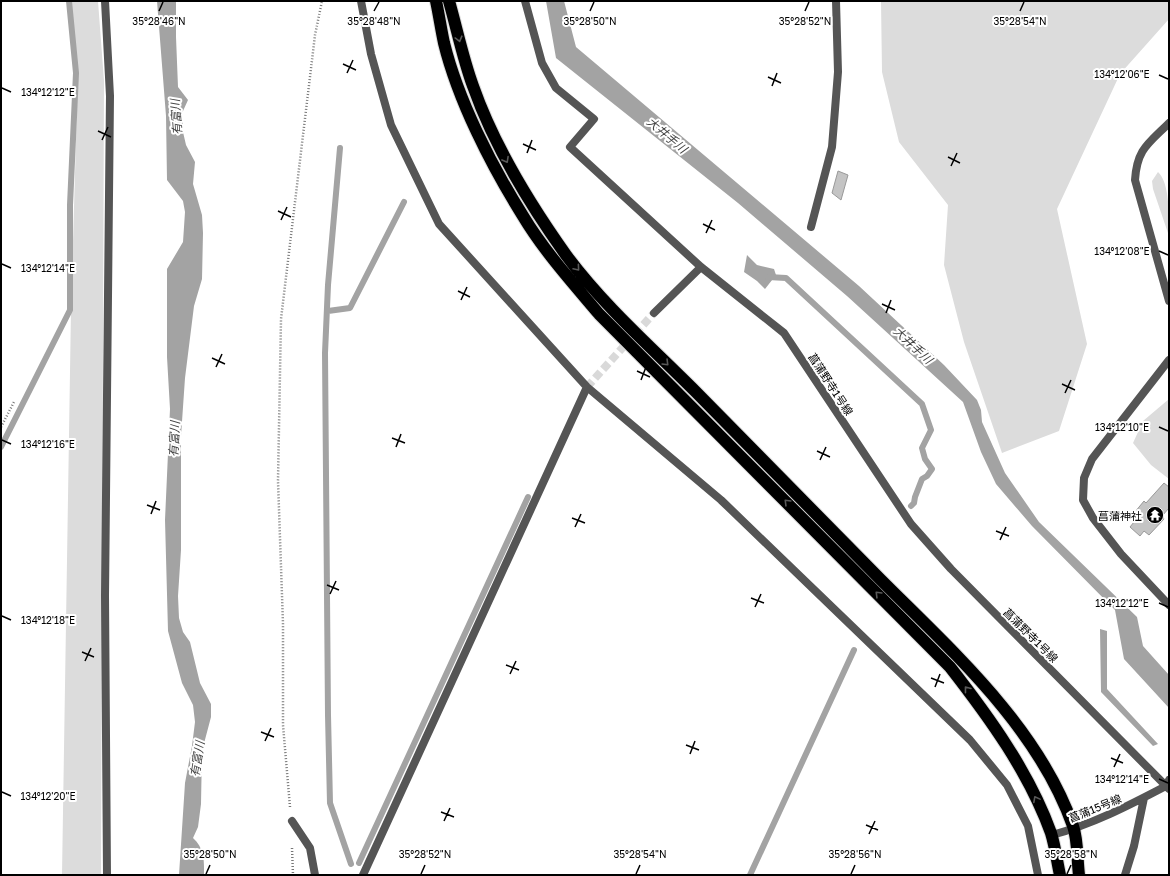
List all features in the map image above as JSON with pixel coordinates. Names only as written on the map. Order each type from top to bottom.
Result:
[{"type":"highway","points":[[436,1],[444,43],[461,94],[492,163],[523,217],[558,266],[599,314],[950,667],[979,705],[1004,742],[1040,806],[1052,835],[1060,875]]},
{"type":"highway","points":[[449,1],[473,87],[504,157],[534,208],[568,256],[609,305],[771,467],[957,657],[992,695],[1040,759],[1059,793],[1074,829],[1079,875]]},
{"type":"street","points":[[105,1],[110,96],[105,596],[107,875]]},
{"type":"street","points":[[361,1],[371,54],[391,125],[439,224],[587,387],[721,500],[970,740],[1007,785],[1028,826],[1038,875]]},
{"type":"street","name":"菖蒲野寺1号線","points":[[525,1],[542,63],[556,88],[594,119],[570,147],[701,267],[784,333],[910,524],[951,569],[1168,785]]},
{"type":"street","points":[[811,227],[832,147],[838,72],[836,1]]},
{"type":"street","points":[[1169,123],[1143,148],[1136,164],[1135,180],[1169,300]]},
{"type":"street","points":[[654,312],[701,267]]},
{"type":"street","points":[[1169,360],[1092,459],[1084,478],[1083,500],[1093,518],[1120,554],[1169,605]]},
{"type":"street","points":[[363,875],[587,387]]},
{"type":"street","name":"菖蒲15号線","points":[[1052,835],[1088,825],[1168,785]]},
{"type":"street","points":[[1125,875],[1134,846],[1144,798]]},
{"type":"street","points":[[292,821],[310,848],[315,875]]},
{"type":"path","points":[[293,875],[292,821],[283,725],[283,624],[278,481],[281,319],[315,35],[322,1]]},
{"type":"path","points":[[1,427],[14,402]]},
{"type":"shaded area","points":[[71,1],[98,1],[104,81],[101,875],[62,875],[71,309],[78,72]]},
{"type":"shaded area","points":[[881,1],[1169,1],[1169,19],[1120,74],[1057,209],[1087,344],[1059,431],[1002,453],[964,342],[944,265],[948,205],[899,142],[882,72]]},
{"type":"shaded area","points":[[1158,172],[1162,177],[1167,192],[1169,236],[1153,189],[1152,181]]},
{"type":"shaded area","points":[[1169,399],[1169,479],[1151,465],[1133,443],[1143,421]]},
{"type":"water","name":"有富川","points":[[157,1],[176,1],[178,87],[188,100],[183,111],[183,132],[186,145],[195,162],[193,184],[202,215],[203,233],[202,279],[194,306],[185,378],[181,436],[181,550],[178,596],[179,618],[183,632],[190,642],[200,683],[211,704],[211,717],[202,751],[201,804],[198,827],[193,838],[200,846],[202,851],[204,860],[204,875],[179,875],[185,783],[195,722],[193,705],[182,683],[168,631],[165,520],[170,409],[167,357],[167,269],[183,242],[185,212],[183,201],[167,180],[166,116]]},
{"type":"water","name":"大井手川","points":[[546,1],[564,1],[576,47],[859,286],[944,365],[977,400],[981,410],[982,422],[1005,473],[1039,522],[1137,617],[1143,646],[1169,675],[1169,708],[1124,659],[1115,610],[1032,526],[996,484],[981,452],[963,402],[847,296],[738,203],[556,58]]},
{"type":"water","points":[[747,255],[757,265],[774,269],[776,275],[765,289],[744,272]]},
{"type":"water","points":[[1100,629],[1107,631],[1107,689],[1158,744],[1153,746],[1101,692]]},
{"type":"building","points":[[838,171],[848,175],[841,200],[832,193]]},
{"type":"building","points":[[1164,483],[1169,487],[1169,508],[1162,516],[1164,519],[1149,535],[1144,531],[1140,536],[1130,527],[1134,522],[1130,518],[1144,501],[1146,503]]},
{"type":"waterway","points":[[1,447],[70,310],[70,205],[76,73],[69,1]]},
{"type":"waterway","points":[[340,148],[328,285],[325,353],[328,715],[330,803],[351,864]]},
{"type":"waterway","points":[[328,311],[350,308],[404,202]]},
{"type":"waterway","points":[[768,277],[786,278],[922,404],[931,430],[922,448],[925,459],[932,469],[927,476],[922,479],[914,503],[911,506]]},
{"type":"waterway","points":[[359,863],[528,497]]},
{"type":"waterway","points":[[750,875],[854,650]]},
{"type":"tunnel","points":[[587,387],[654,313]]},
{"type":"place","name":"菖蒲神社","points":[[1155,515]]}]
